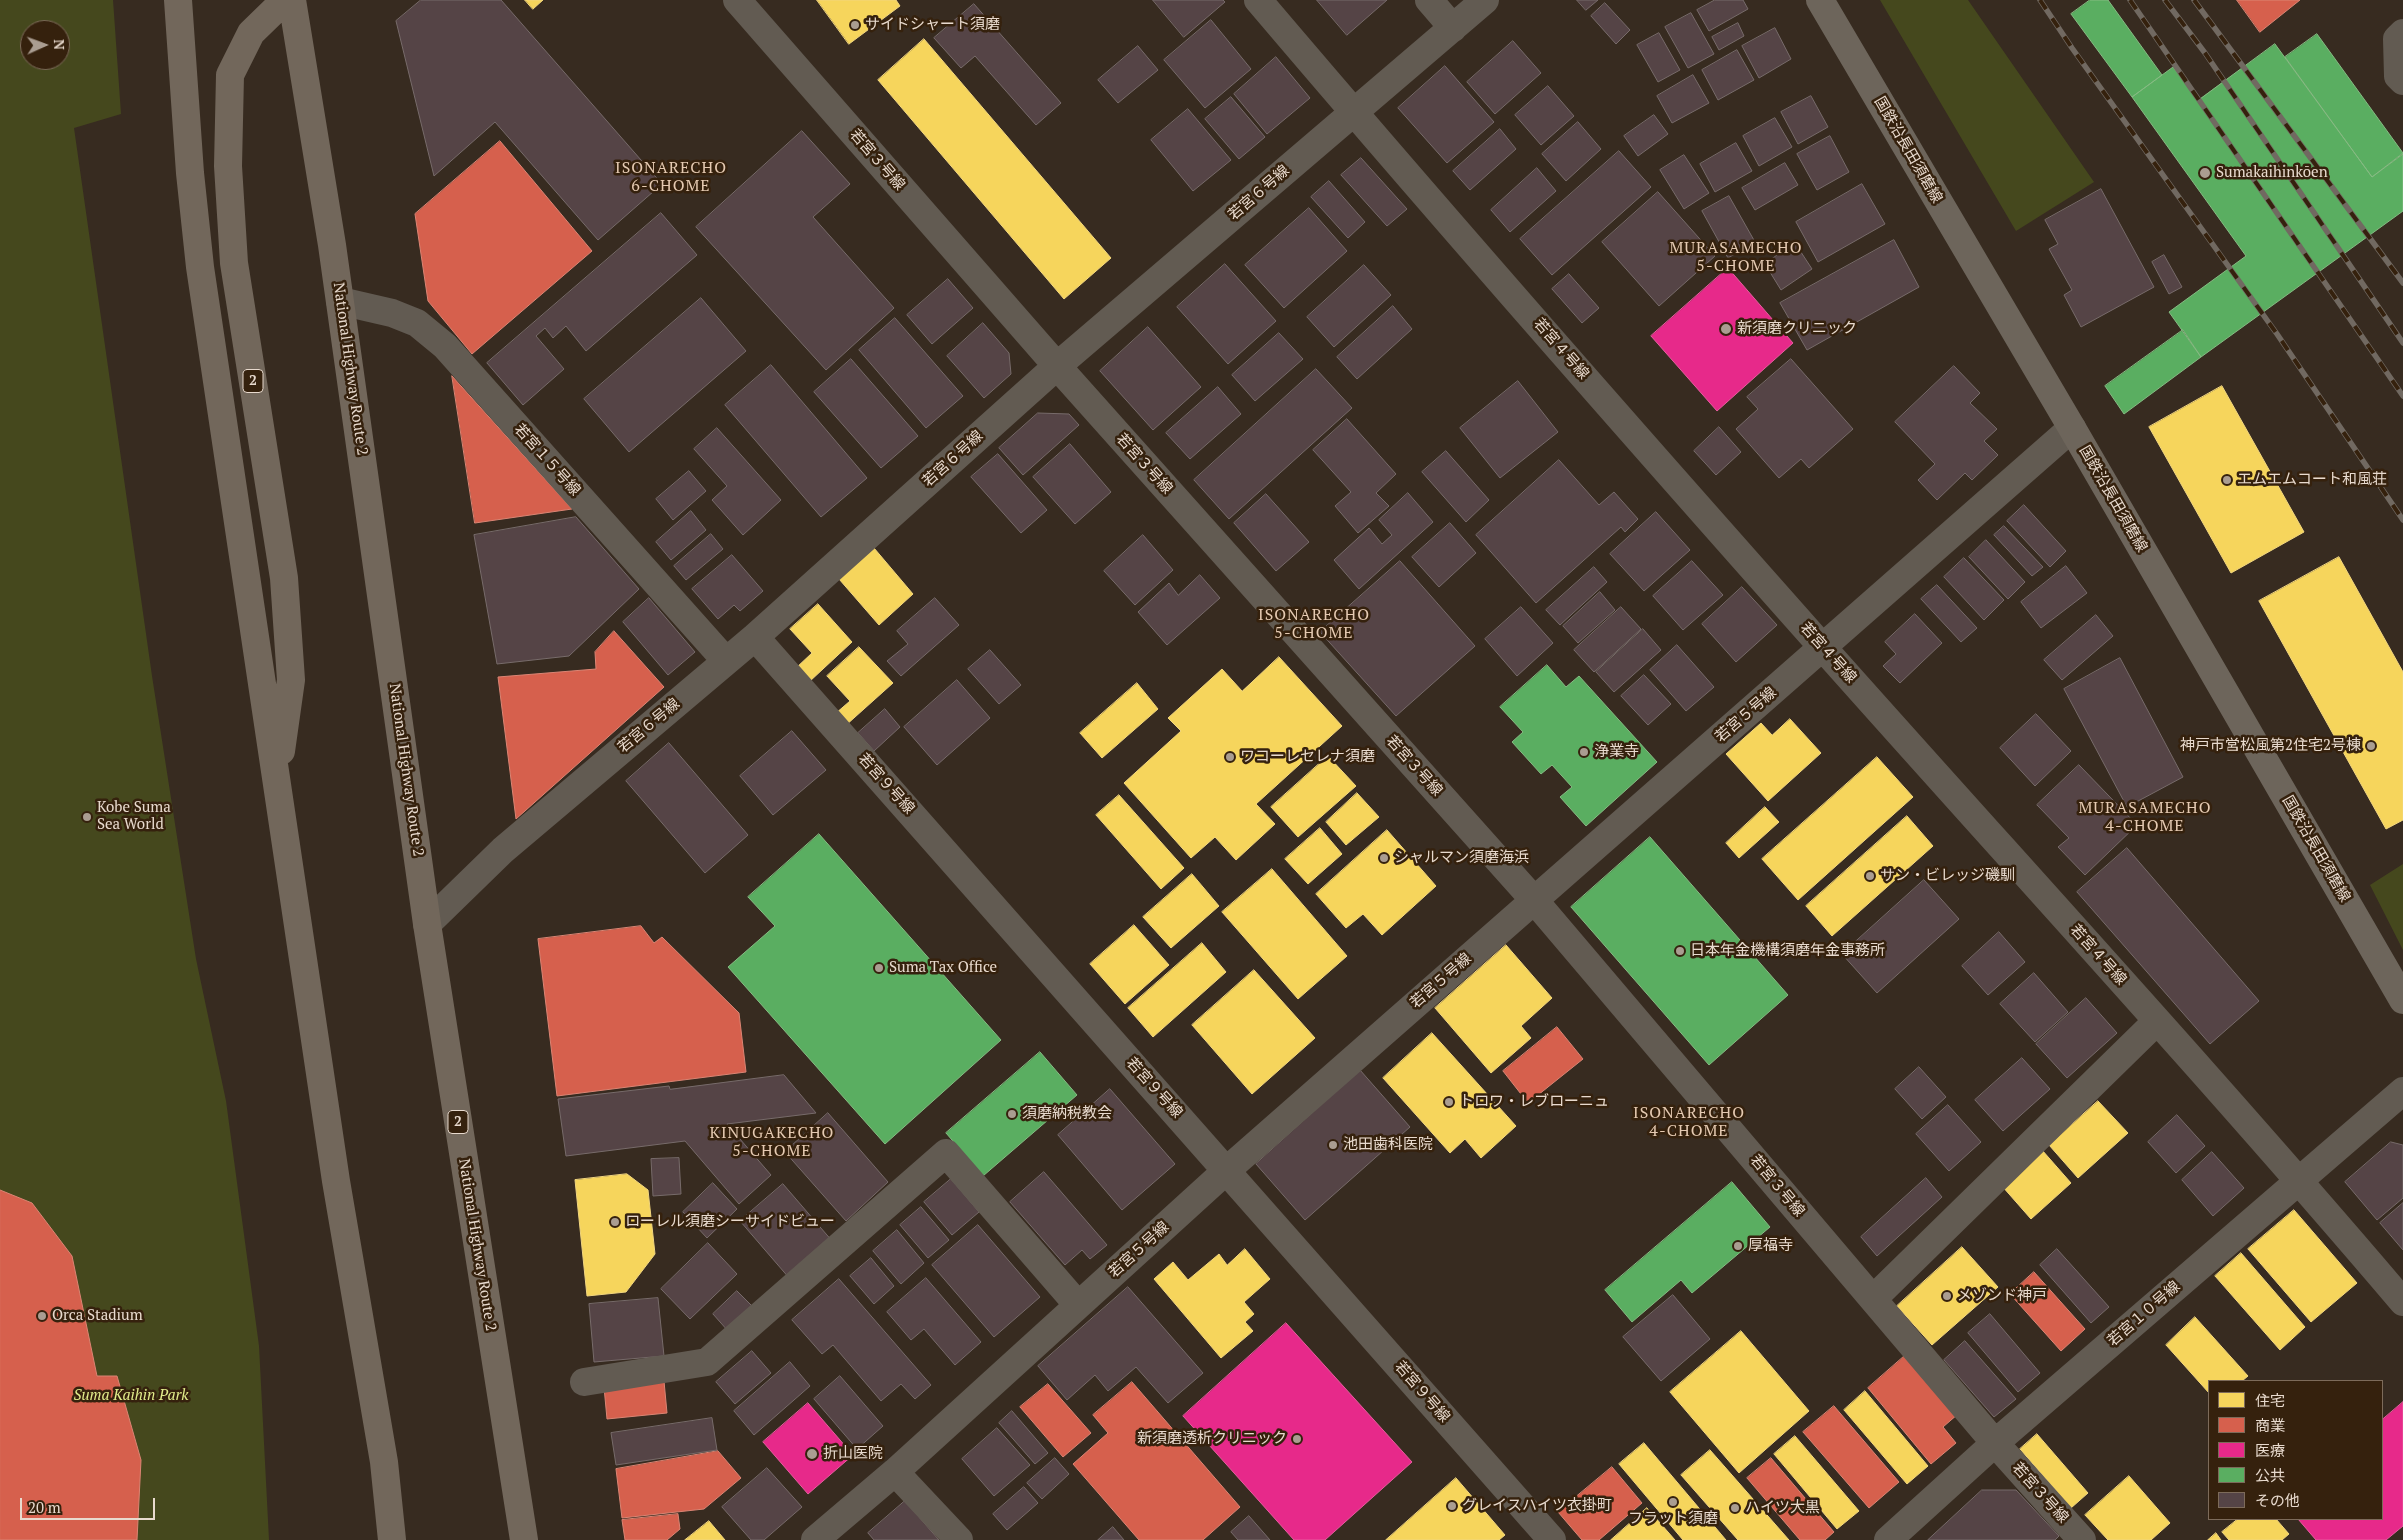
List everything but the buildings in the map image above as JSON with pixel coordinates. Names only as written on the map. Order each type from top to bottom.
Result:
[{"type":"highway","name":"2","points":[[178,0],[190,173],[200,267],[336,1181],[384,1462],[392,1540]]},
{"type":"highway","name":"2","points":[[277,780],[291,680],[284,578],[234,263],[228,166],[230,75],[251,33],[285,0]]},
{"type":"highway","name":"National Highway Route 2","points":[[292,0],[340,301],[427,924],[524,1540]]},
{"type":"street","name":"若宮３号線","points":[[737,0],[1057,366],[1534,900],[1995,1443],[2082,1540]]},
{"type":"street","name":"若宮４号線","points":[[1258,0],[1353,112],[1823,648],[2299,1180],[2403,1302]]},
{"type":"street","points":[[1429,0],[1454,28]]},
{"type":"street","name":"若宮６号線","points":[[427,924],[503,850],[755,637],[1057,366],[1485,0]]},
{"type":"street","name":"国鉄沿長田須磨線","points":[[1820,0],[2072,428],[2403,1000]]},
{"type":"street","points":[[2403,33],[2397,39],[2398,76],[2403,80]]},
{"type":"street","name":"若宮１５号線","points":[[340,301],[392,313],[417,323],[445,346],[726,661]]},
{"type":"street","name":"若宮５号線","points":[[815,1540],[895,1472],[1227,1170],[2072,428]]},
{"type":"street","name":"若宮９号線","points":[[755,637],[1552,1540]]},
{"type":"street","points":[[1873,1299],[2157,1021]]},
{"type":"street","name":"若宮１０号線","points":[[1888,1540],[1995,1443],[2403,1091]]},
{"type":"street","points":[[584,1382],[707,1362],[946,1153],[1078,1305]]},
{"type":"street","points":[[895,1472],[959,1540]]},
{"type":"green space","name":"Suma Kaihin Park","points":[[0,0],[113,0],[121,114],[74,128],[152,676],[196,959],[226,1101],[259,1346],[269,1540],[0,1540]]},
{"type":"green space","points":[[1880,0],[1968,0],[2094,182],[2016,231]]},
{"type":"green space","points":[[2403,864],[2403,950],[2370,885]]},
{"type":"railway","points":[[2040,0],[2072,48],[2277,334],[2403,520]]},
{"type":"railway","points":[[2130,0],[2403,396]]},
{"type":"railway","points":[[2165,0],[2205,53],[2403,343]]},
{"type":"railway","points":[[2194,0],[2403,283]]},
{"type":"place","name":"サイドシャート須磨","points":[[855,25]]},
{"type":"place","name":"Sumakaihinkōen","points":[[2205,173]]},
{"type":"place","name":"新須磨クリニック","points":[[1726,329]]},
{"type":"place","name":"エムエムコート和風荘","points":[[2227,480]]},
{"type":"place","name":"神戸市営松風第2住宅2号棟","points":[[2371,746]]},
{"type":"place","name":"浄業寺","points":[[1584,752]]},
{"type":"place","name":"ワコーレセレナ須磨","points":[[1230,757]]},
{"type":"place","name":"Kobe Suma Sea World","points":[[87,817]]},
{"type":"place","name":"シャルマン須磨海浜","points":[[1384,858]]},
{"type":"place","name":"サン・ビレッジ磯馴","points":[[1870,876]]},
{"type":"place","name":"日本年金機構須磨年金事務所","points":[[1680,951]]},
{"type":"place","name":"Suma Tax Office","points":[[879,968]]},
{"type":"place","name":"トロワ・レブローニュ","points":[[1449,1102]]},
{"type":"place","name":"須磨納税教会","points":[[1012,1114]]},
{"type":"place","name":"池田歯科医院","points":[[1333,1145]]},
{"type":"place","name":"ローレル須磨シーサイドビュー","points":[[615,1222]]},
{"type":"place","name":"厚福寺","points":[[1738,1246]]},
{"type":"place","name":"メゾンド神戸","points":[[1947,1296]]},
{"type":"place","name":"Orca Stadium","points":[[42,1316]]},
{"type":"place","name":"新須磨透析クリニック","points":[[1297,1439]]},
{"type":"place","name":"折山医院","points":[[812,1454]]},
{"type":"place","name":"フラット須磨","points":[[1673,1502]]},
{"type":"place","name":"グレイスハイツ衣掛町","points":[[1452,1506]]},
{"type":"place","name":"ハイツ大黒","points":[[1735,1508]]},
{"type":"district","name":"ISONARECHO 6-CHOME","points":[[671,177]]},
{"type":"district","name":"MURASAMECHO 5-CHOME","points":[[1736,257]]},
{"type":"district","name":"ISONARECHO 5-CHOME","points":[[1314,624]]},
{"type":"district","name":"MURASAMECHO 4-CHOME","points":[[2145,817]]},
{"type":"district","name":"ISONARECHO 4-CHOME","points":[[1689,1122]]},
{"type":"district","name":"KINUGAKECHO 5-CHOME","points":[[772,1142]]}]
